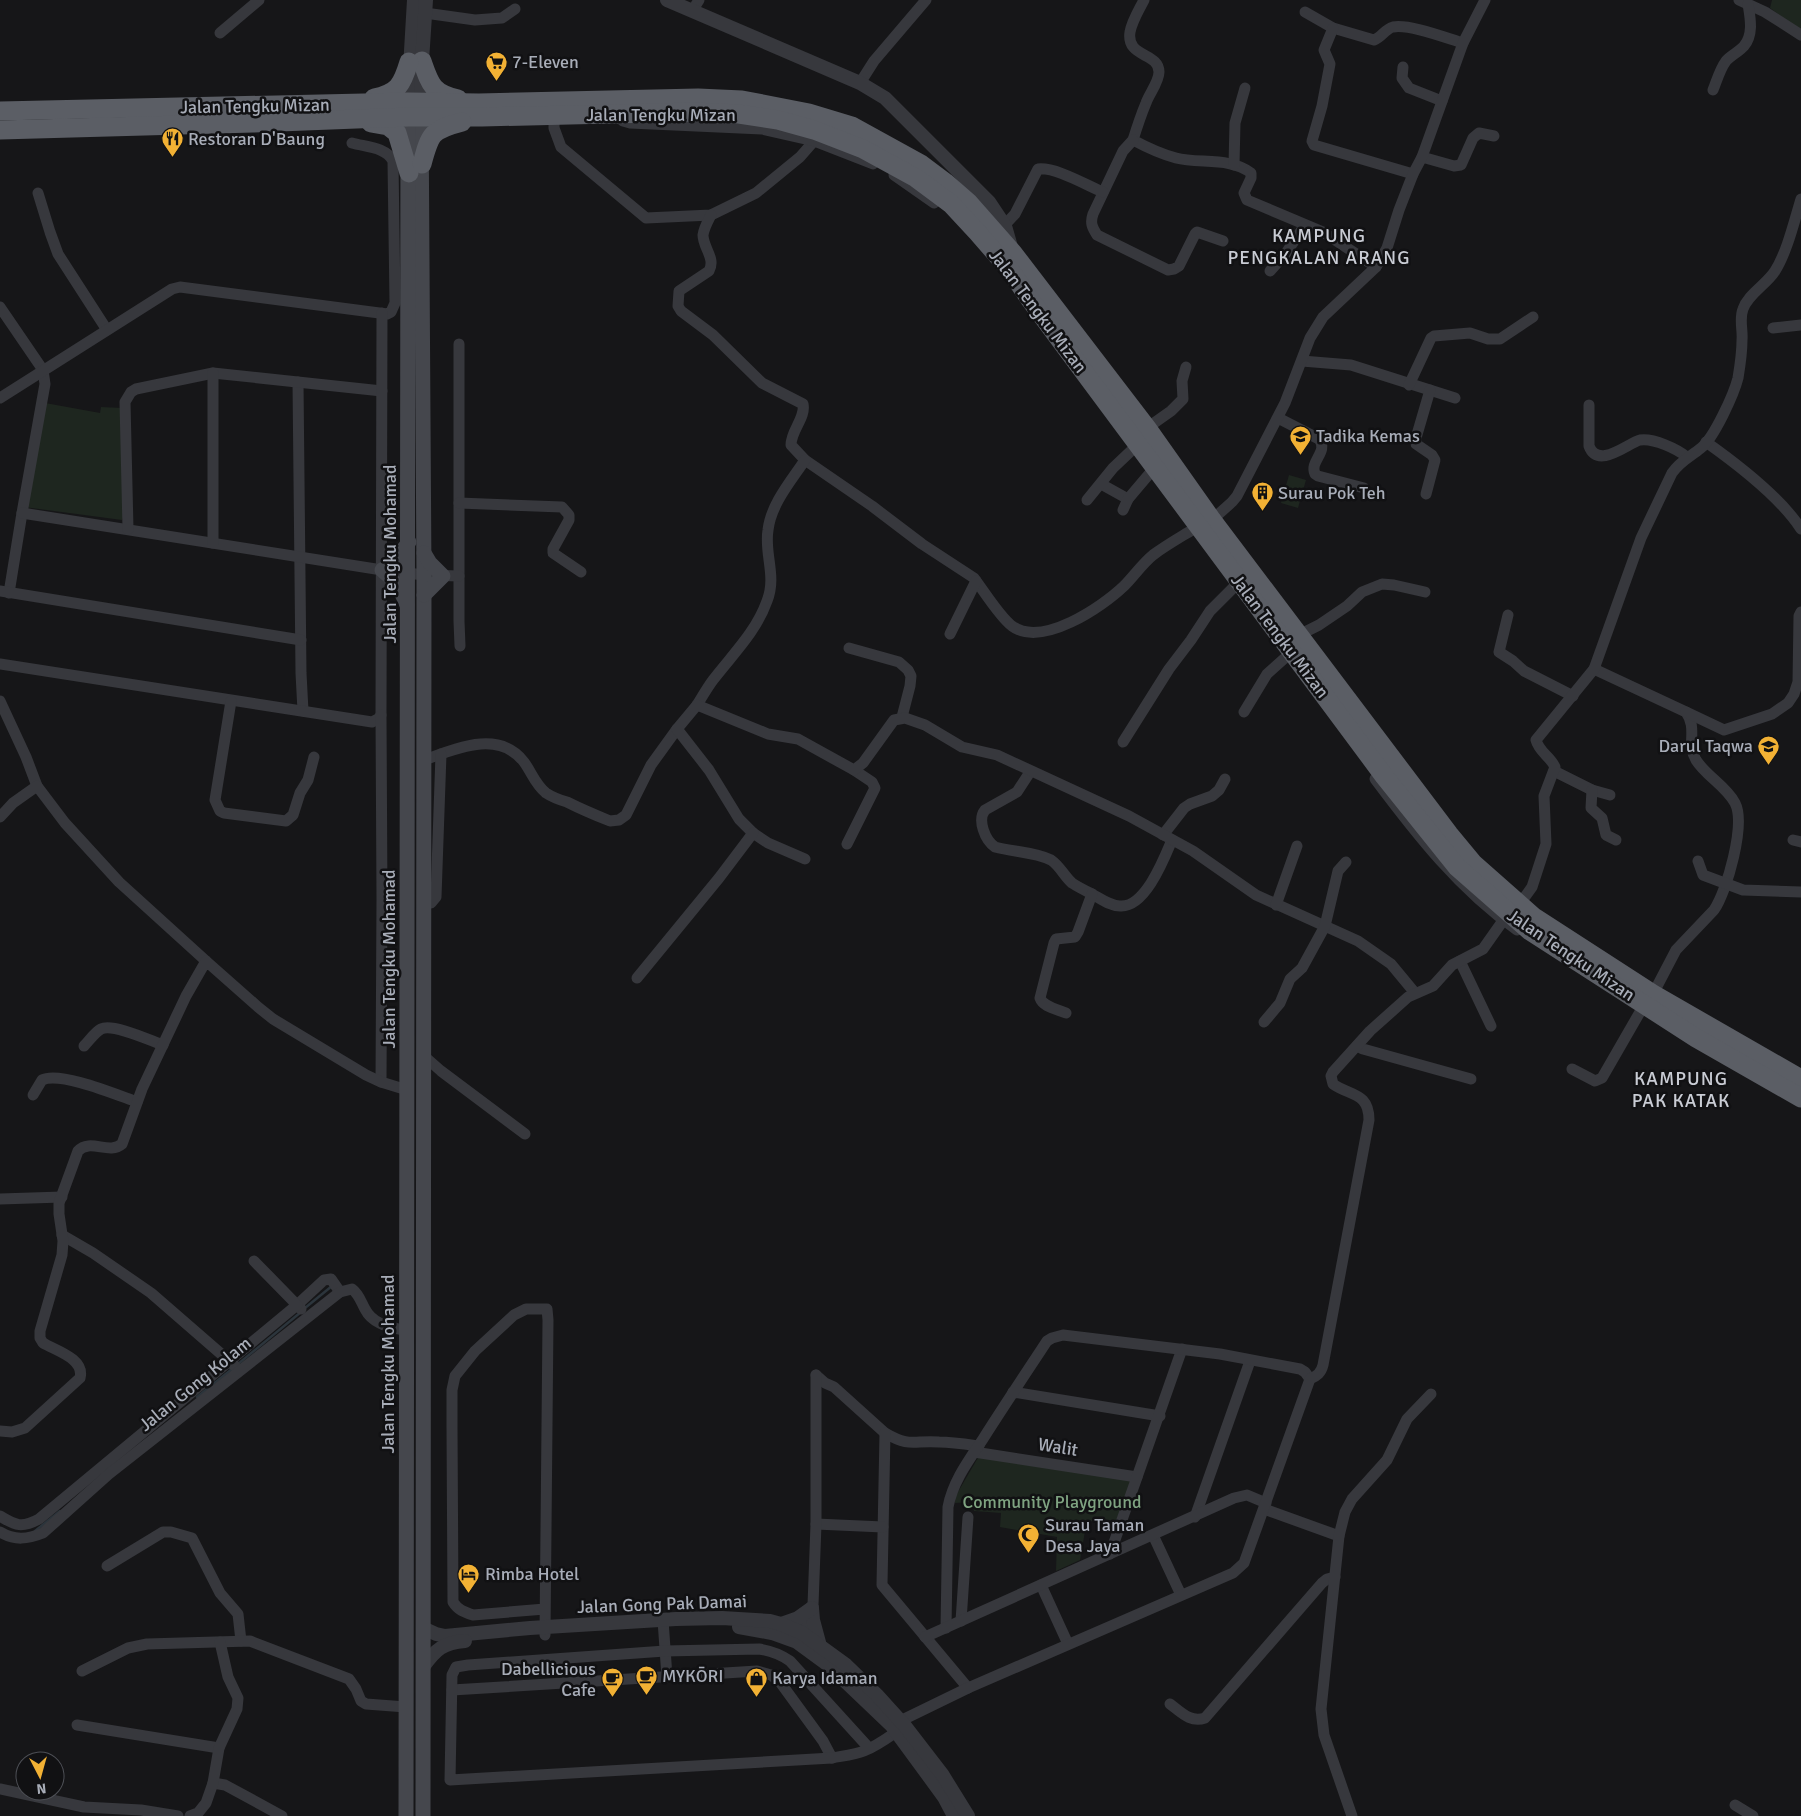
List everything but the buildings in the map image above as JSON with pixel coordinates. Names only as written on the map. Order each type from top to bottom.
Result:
[{"type":"highway","points":[[343,111],[388,95],[400,86],[416,62],[435,90],[481,110]]},
{"type":"highway","name":"Jalan Tengku Mizan","points":[[0,111],[481,110],[698,98],[742,100],[809,112],[852,126],[921,164],[946,182],[1000,230],[1013,253],[1147,428],[1212,520],[1510,913],[1600,961],[1653,994],[1801,1079]]},
{"type":"highway","points":[[416,169],[427,144],[435,132],[481,110]]},
{"type":"highway","name":"Jalan Tengku Mizan","points":[[481,110],[554,116],[694,112],[739,114],[787,122],[814,130],[863,149],[916,178],[951,204],[1010,270],[1384,776],[1457,867],[1530,931],[1696,1038],[1801,1098]]},
{"type":"highway","points":[[343,111],[393,129],[400,137],[416,169]]},
{"type":"highway","name":"Jalan Tengku Mizan","points":[[0,130],[253,124],[343,111]]},
{"type":"main road","name":"Jalan Tengku Mohamad","points":[[415,110],[424,553],[423,1816]]},
{"type":"main road","name":"Jalan Tengku Mohamad","points":[[406,1816],[408,574],[416,169]]},
{"type":"main road","points":[[408,608],[393,578],[382,570],[392,564],[409,542]]},
{"type":"main road","points":[[424,553],[430,563],[443,576],[424,595]]},
{"type":"main road","points":[[406,1492],[415,1477],[415,1462],[424,1460]]},
{"type":"street","points":[[220,33],[245,5],[259,0]]},
{"type":"street","points":[[414,0],[415,110]]},
{"type":"street","points":[[667,0],[696,5],[860,83],[885,98],[989,202],[1000,230],[1016,214],[1038,169],[1044,168],[1060,173],[1103,192]]},
{"type":"street","points":[[860,83],[874,61],[926,0]]},
{"type":"street","points":[[1144,0],[1130,31],[1130,41],[1133,48],[1156,62],[1159,70],[1158,77],[1146,101],[1133,140],[1123,151],[1103,192],[1091,221],[1092,227],[1097,235],[1168,270],[1179,266],[1197,232],[1223,241]]},
{"type":"street","points":[[1212,520],[1237,496],[1278,418],[1310,338],[1323,317],[1376,267],[1387,248],[1399,210],[1422,157],[1463,43],[1485,0]]},
{"type":"street","points":[[1744,2],[1766,12],[1801,35]]},
{"type":"street","points":[[1713,90],[1727,60],[1745,45],[1749,36],[1750,28],[1744,2]]},
{"type":"street","points":[[416,62],[425,6],[475,20],[502,18],[515,9]]},
{"type":"street","points":[[1304,12],[1333,28],[1374,40],[1386,30],[1395,27],[1420,31],[1463,43]]},
{"type":"street","points":[[1333,28],[1324,50],[1330,64],[1322,106],[1312,141],[1314,145],[1413,174]]},
{"type":"street","points":[[1403,67],[1402,78],[1409,88],[1442,101]]},
{"type":"street","points":[[1234,165],[1235,123],[1245,88]]},
{"type":"street","points":[[617,114],[623,121],[630,124],[751,128],[814,141],[869,162],[900,179],[939,206],[960,225],[988,256],[1030,309],[1412,829],[1465,888],[1510,913],[1574,970],[1640,1012],[1801,1106]]},
{"type":"street","points":[[554,116],[554,128],[561,147],[641,216],[646,218],[710,215],[756,193],[800,157],[814,141]]},
{"type":"street","points":[[1422,157],[1454,166],[1461,165],[1473,138],[1479,133],[1494,136]]},
{"type":"street","points":[[1133,140],[1176,158],[1245,168],[1251,173],[1251,178],[1244,193],[1247,200],[1323,232],[1376,267]]},
{"type":"street","points":[[0,398],[172,289],[180,287],[382,313],[390,312],[395,303],[394,167],[390,155],[385,152],[352,144]]},
{"type":"street","points":[[38,193],[58,254],[107,330]]},
{"type":"street","points":[[869,1748],[790,1661],[780,1654],[760,1649],[665,1651],[460,1666],[454,1670],[452,1675],[450,1780],[832,1758],[863,1751],[869,1748],[898,1726],[968,1688],[1233,1573],[1244,1563],[1310,1379],[1317,1376],[1323,1366],[1369,1120],[1368,1110],[1358,1095],[1336,1086],[1331,1080],[1333,1072],[1370,1032],[1415,993],[1434,986],[1452,965],[1483,949],[1532,887],[1546,844],[1544,796],[1554,771],[1554,763],[1539,748],[1536,740],[1574,696],[1594,669],[1641,538],[1672,473],[1687,457],[1702,448],[1727,407],[1738,378],[1743,308],[1770,278],[1780,263],[1801,199]]},
{"type":"street","points":[[710,215],[703,235],[712,266],[679,290],[678,306],[681,311],[713,334],[762,383],[803,404],[804,411],[792,436],[791,445],[804,460],[872,506],[922,544],[967,572],[1011,626],[1028,632],[1046,631],[1058,629],[1080,619],[1118,592],[1154,554],[1192,530]]},
{"type":"street","points":[[1270,271],[1286,253],[1305,225]]},
{"type":"street","points":[[0,307],[43,370],[45,391],[22,512],[4,592],[301,640]]},
{"type":"street","points":[[381,1082],[382,313]]},
{"type":"street","points":[[1409,384],[1431,338],[1434,336],[1470,333],[1488,339],[1500,339],[1533,318]]},
{"type":"street","points":[[1773,328],[1801,325]]},
{"type":"street","points":[[459,344],[460,646]]},
{"type":"street","points":[[1302,361],[1351,365],[1455,398]]},
{"type":"street","points":[[1147,428],[1171,411],[1183,399],[1182,381],[1186,367]]},
{"type":"street","points":[[128,529],[127,398],[136,389],[213,373],[382,391]]},
{"type":"street","points":[[213,373],[213,543]]},
{"type":"street","points":[[298,382],[303,711]]},
{"type":"street","points":[[1426,494],[1435,460],[1432,455],[1416,444],[1416,438],[1430,390]]},
{"type":"street","points":[[1588,405],[1589,446],[1595,453],[1610,455],[1636,442],[1647,440],[1674,448],[1687,457]]},
{"type":"street","points":[[1278,418],[1323,444],[1323,449],[1313,466],[1315,474],[1364,488]]},
{"type":"street","points":[[1706,442],[1788,510],[1801,529]]},
{"type":"street","points":[[1087,500],[1113,468],[1132,450]]},
{"type":"street","points":[[424,760],[470,745],[489,743],[507,748],[524,762],[535,782],[548,794],[610,821],[619,820],[626,815],[651,765],[697,705],[712,682],[741,648],[768,601],[772,580],[767,532],[772,512],[804,460]]},
{"type":"street","points":[[1101,484],[1125,504],[1150,473]]},
{"type":"street","points":[[459,503],[562,507],[569,515],[569,520],[553,549],[553,553],[581,572]]},
{"type":"street","points":[[22,512],[408,574],[459,576]]},
{"type":"street","points":[[950,634],[976,581]]},
{"type":"street","points":[[1299,635],[1319,625],[1347,606],[1358,594],[1382,584],[1425,592]]},
{"type":"street","points":[[1123,742],[1169,669],[1210,612],[1234,587]]},
{"type":"street","points":[[1594,669],[1724,730],[1772,714],[1788,703],[1794,694],[1798,682],[1799,616],[1801,612]]},
{"type":"street","points":[[1508,615],[1499,652],[1524,671],[1574,696]]},
{"type":"street","points":[[849,648],[899,662],[908,670],[911,676],[910,686],[902,717]]},
{"type":"street","points":[[1244,712],[1267,674],[1286,657]]},
{"type":"street","points":[[0,664],[372,722],[381,715]]},
{"type":"street","points":[[0,701],[37,786],[65,823],[119,882],[273,1019],[366,1075],[407,1090]]},
{"type":"street","points":[[231,701],[215,800],[220,811],[234,815],[286,821],[294,815],[300,793],[308,780],[314,757]]},
{"type":"street","points":[[697,705],[768,734],[798,739],[872,782],[875,788],[847,844]]},
{"type":"street","points":[[1653,994],[1676,950],[1714,910],[1728,883],[1738,829],[1738,808],[1734,801],[1695,759],[1692,725],[1686,712]]},
{"type":"street","points":[[854,770],[863,764],[894,720],[902,717],[925,725],[962,747],[998,755],[1030,772],[1129,816],[1193,851],[1256,894],[1276,905],[1358,941],[1386,959],[1415,993]]},
{"type":"street","points":[[677,729],[709,770],[734,812],[753,833],[776,847],[805,859]]},
{"type":"street","points":[[424,903],[431,902],[436,897],[441,754]]},
{"type":"street","points":[[1554,771],[1592,790],[1610,795]]},
{"type":"street","points":[[1030,772],[1017,792],[985,810],[982,814],[981,820],[990,844],[1044,857],[1053,861],[1072,883],[1106,903],[1118,906],[1130,905],[1149,887],[1167,837],[1184,808],[1212,796],[1219,790],[1225,779]]},
{"type":"street","points":[[0,817],[13,803],[37,786]]},
{"type":"street","points":[[1592,790],[1591,808],[1602,818],[1606,835],[1616,840]]},
{"type":"street","points":[[637,978],[715,883],[753,833]]},
{"type":"street","points":[[1276,905],[1297,846]]},
{"type":"street","points":[[1698,861],[1704,875],[1743,890],[1801,892]]},
{"type":"street","points":[[1264,1022],[1280,1003],[1290,979],[1302,968],[1325,926],[1338,871],[1346,862]]},
{"type":"street","points":[[1066,1013],[1040,1002],[1040,998],[1056,939],[1075,937],[1092,894]]},
{"type":"street","points":[[0,1431],[12,1432],[26,1428],[80,1378],[82,1372],[77,1362],[43,1343],[40,1338],[40,1331],[63,1248],[59,1214],[62,1196],[78,1151],[85,1146],[114,1149],[122,1144],[137,1102],[163,1045],[186,996],[206,961]]},
{"type":"street","points":[[1460,961],[1491,1026]]},
{"type":"street","points":[[1572,1069],[1595,1081],[1602,1078],[1640,1012]]},
{"type":"street","points":[[84,1046],[101,1029],[107,1028],[126,1032],[163,1045]]},
{"type":"street","points":[[1357,1046],[1471,1079]]},
{"type":"street","points":[[424,1056],[440,1071],[525,1134]]},
{"type":"street","points":[[33,1095],[42,1080],[52,1077],[73,1081],[137,1102]]},
{"type":"street","points":[[0,1199],[62,1196]]},
{"type":"street","points":[[62,1235],[116,1268],[151,1293],[235,1366]]},
{"type":"street","points":[[254,1261],[302,1311]]},
{"type":"street","points":[[302,1311],[324,1280],[331,1279],[337,1287]]},
{"type":"street","points":[[0,1532],[19,1539],[30,1538],[43,1533],[55,1514],[302,1311],[337,1287],[352,1289],[357,1292],[370,1316],[378,1323],[407,1331]]},
{"type":"street","points":[[545,1609],[473,1614],[456,1608],[453,1602],[453,1381],[458,1370],[514,1315],[526,1309],[547,1309],[548,1320],[545,1631]]},
{"type":"street","points":[[946,1628],[948,1507],[950,1495],[976,1449],[1047,1341],[1063,1335],[1220,1354],[1300,1370],[1305,1372],[1310,1379]]},
{"type":"street","points":[[1110,1554],[1182,1349]]},
{"type":"street","points":[[1195,1517],[1250,1360]]},
{"type":"street","name":"Walit","points":[[816,1524],[818,1418],[816,1375],[825,1384],[834,1387],[885,1433],[907,1443],[936,1441],[1137,1477]]},
{"type":"street","points":[[1013,1392],[1160,1416]]},
{"type":"street","points":[[1352,1816],[1324,1735],[1321,1710],[1339,1536],[1345,1512],[1352,1499],[1387,1460],[1407,1419],[1431,1394]]},
{"type":"street","points":[[885,1433],[882,1585],[968,1688]]},
{"type":"street","points":[[925,1637],[1234,1498],[1247,1495],[1264,1506],[1339,1536]]},
{"type":"street","points":[[0,1516],[11,1523],[21,1526],[55,1514]]},
{"type":"street","points":[[962,1621],[968,1517]]},
{"type":"street","points":[[820,1646],[812,1608],[816,1524],[882,1527]]},
{"type":"street","points":[[107,1566],[166,1531],[192,1538],[220,1593],[238,1614],[241,1641]]},
{"type":"street","points":[[1153,1535],[1181,1595]]},
{"type":"street","points":[[1170,1704],[1190,1719],[1205,1718],[1322,1582],[1335,1577]]},
{"type":"street","points":[[1041,1585],[1068,1644]]},
{"type":"street","points":[[781,1624],[798,1618],[812,1608]]},
{"type":"street","points":[[812,1608],[800,1637],[827,1664],[898,1726],[954,1816]]},
{"type":"street","name":"Jalan Gong Pak Damai","points":[[423,1628],[445,1636],[722,1618],[770,1621],[781,1624],[800,1637],[820,1646],[846,1665],[877,1695],[898,1726],[942,1774],[968,1816]]},
{"type":"street","points":[[663,1623],[667,1677]]},
{"type":"street","name":"Jalan Gong Pak Damai","points":[[663,1623],[736,1627],[800,1637]]},
{"type":"street","name":"Jalan Gong Pak Damai","points":[[423,1667],[439,1648],[457,1642],[545,1631]]},
{"type":"street","points":[[82,1671],[128,1648],[147,1644],[241,1641],[261,1643],[349,1679],[361,1701],[366,1704],[406,1707]]},
{"type":"street","points":[[196,1815],[206,1803],[213,1783],[219,1748],[237,1709],[238,1698],[228,1677],[220,1642]]},
{"type":"street","points":[[452,1690],[757,1671],[771,1675],[780,1682],[823,1741],[832,1758]]},
{"type":"street","points":[[77,1725],[219,1748]]},
{"type":"street","points":[[213,1783],[226,1785],[282,1816]]},
{"type":"street","points":[[0,1789],[84,1807],[141,1810],[178,1816]]},
{"type":"street","points":[[1735,1805],[1752,1816]]},
{"type":"green space","points":[[1772,0],[1801,0],[1801,31],[1770,8]]},
{"type":"green space","points":[[45,403],[100,413],[101,407],[122,408],[124,515],[122,520],[24,507]]},
{"type":"green space","points":[[1289,475],[1306,480],[1298,508],[1281,503]]},
{"type":"green space","name":"Community Playground","points":[[979,1456],[1132,1480],[1114,1527],[1087,1520],[1080,1560],[1056,1571],[1057,1537],[1000,1527],[1001,1513],[974,1511],[972,1502],[955,1503],[955,1497]]},
{"type":"waterway","points":[[305,1308],[332,1286]]},
{"type":"waterway","points":[[238,1364],[301,1312]]},
{"type":"waterway","points":[[197,1397],[232,1369]]},
{"type":"waterway","points":[[35,1531],[60,1511]]},
{"type":"place","name":"7-Eleven","points":[[496,81]]},
{"type":"place","name":"Restoran D'Baung","points":[[172,158]]},
{"type":"place","name":"Tadika Kemas","points":[[1300,455]]},
{"type":"place","name":"Surau Pok Teh","points":[[1262,512]]},
{"type":"place","name":"Darul Taqwa","points":[[1769,765]]},
{"type":"place","name":"Surau Taman Desa Jaya","points":[[1029,1554]]},
{"type":"place","name":"Rimba Hotel","points":[[469,1593]]},
{"type":"place","name":"MYKŌRI","points":[[646,1695]]},
{"type":"place","name":"Karya Idaman","points":[[756,1697]]},
{"type":"place","name":"Dabellicious Cafe","points":[[612,1698]]},
{"type":"district","name":"KAMPUNG PENGKALAN ARANG","points":[[1319,246]]},
{"type":"district","name":"KAMPUNG PAK KATAK","points":[[1681,1089]]}]
